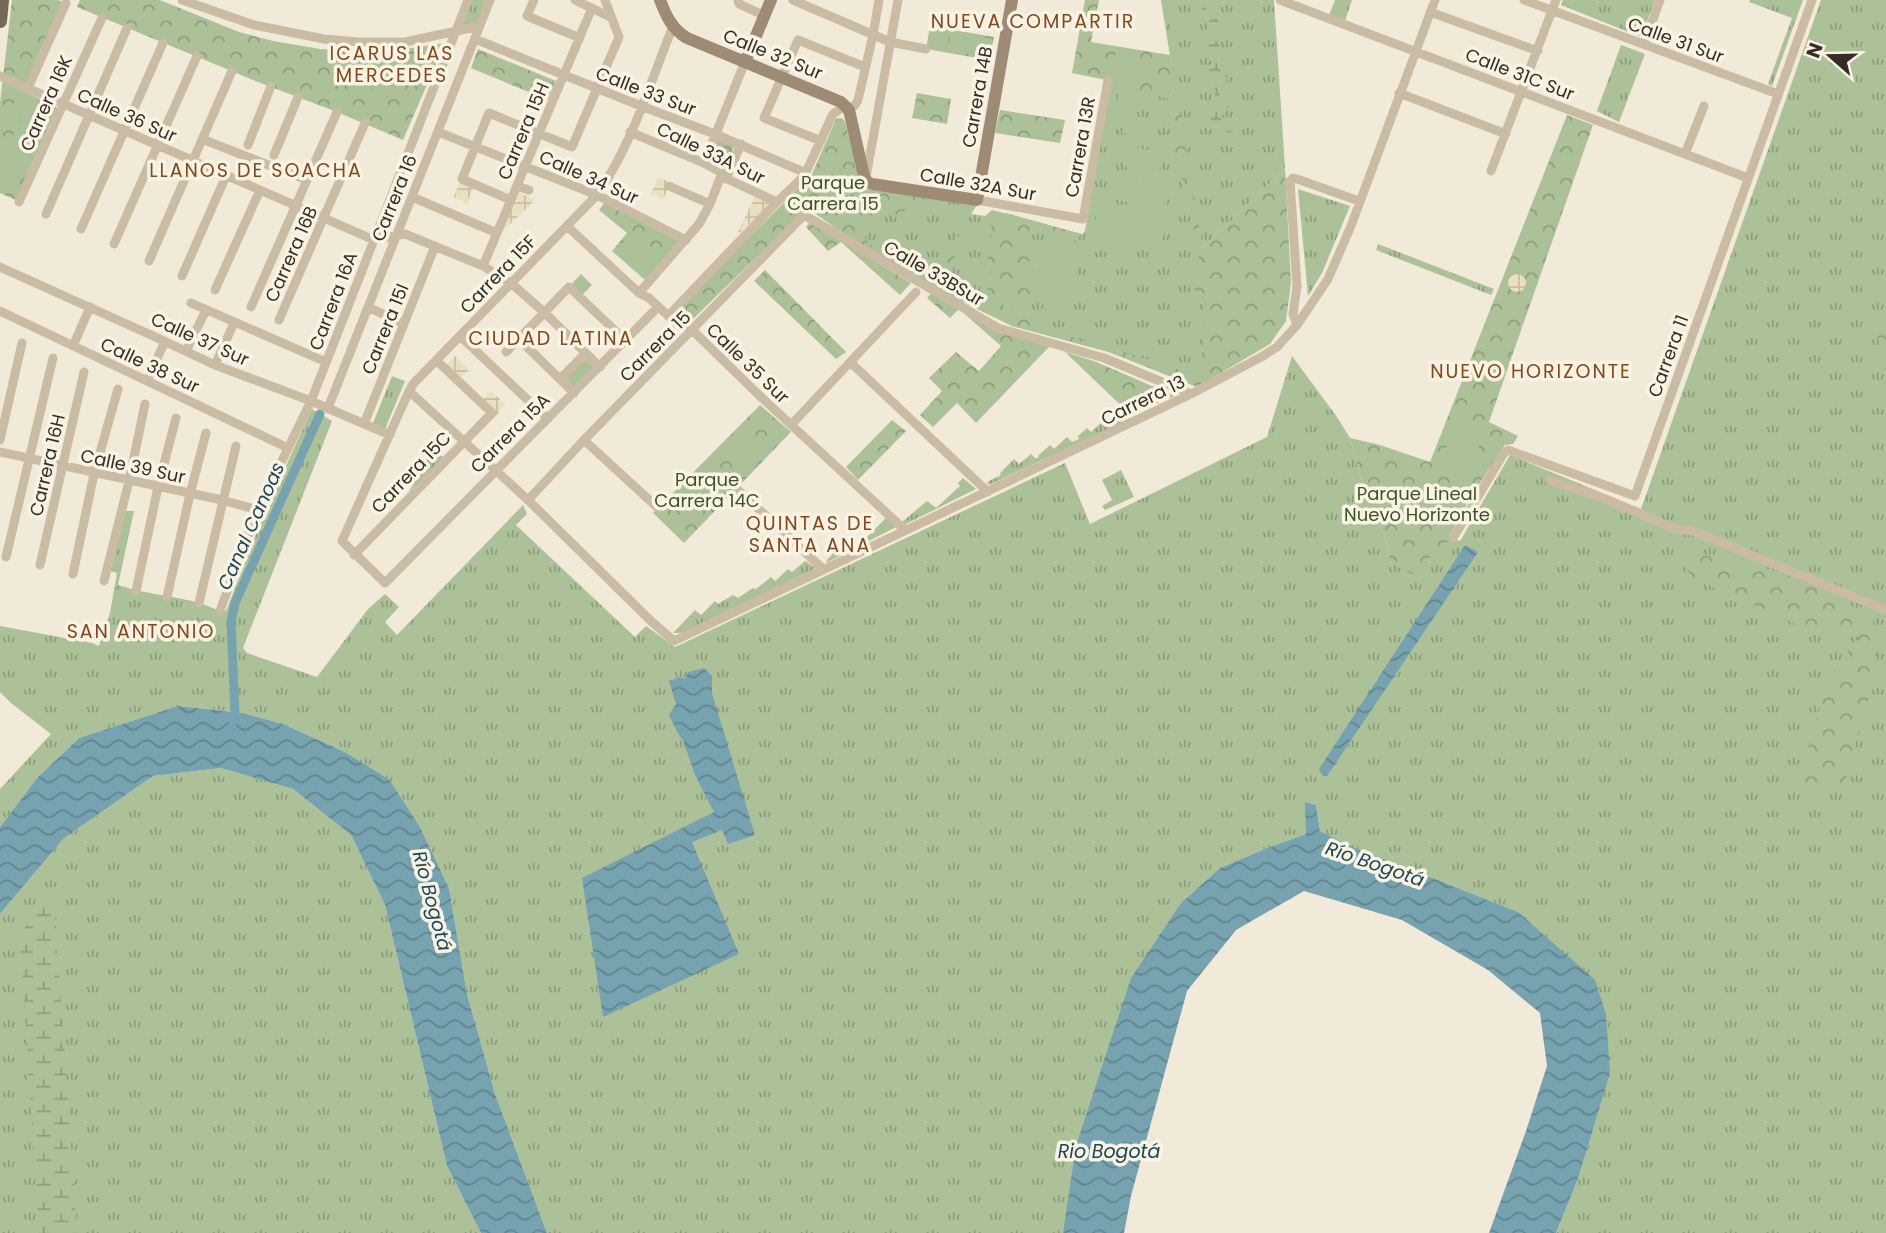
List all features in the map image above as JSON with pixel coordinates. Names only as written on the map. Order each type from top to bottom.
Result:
[{"type":"main road","points":[[0,21],[2,0]]},
{"type":"street","points":[[182,0],[254,25],[324,39],[405,42],[480,26]]},
{"type":"street","name":"Carrera 16A","points":[[220,611],[258,510],[311,401],[468,0]]},
{"type":"street","name":"Carrera 16","points":[[328,408],[490,0]]},
{"type":"street","points":[[534,0],[527,16],[580,38]]},
{"type":"street","points":[[576,0],[612,18]]},
{"type":"street","points":[[511,200],[462,179],[489,113],[572,147],[619,37],[605,0]]},
{"type":"street","name":"Calle 32 Sur","points":[[660,0],[673,26],[687,38],[830,96],[847,108]]},
{"type":"street","points":[[738,0],[739,4],[765,16]]},
{"type":"street","points":[[704,163],[771,0]]},
{"type":"street","points":[[793,0],[891,42],[926,48]]},
{"type":"street","points":[[668,316],[806,173],[833,114],[855,105],[873,35],[878,0]]},
{"type":"street","points":[[866,180],[898,0]]},
{"type":"street","name":"Carrera 14B","points":[[977,200],[1012,0]]},
{"type":"street","name":"Calle 31C Sur","points":[[1280,0],[1748,178]]},
{"type":"street","name":"Carrera 13","points":[[528,500],[674,641],[1191,394],[1264,356],[1277,347],[1297,325],[1328,279],[1435,0]]},
{"type":"street","name":"Calle 31 Sur","points":[[1524,0],[1778,94]]},
{"type":"street","points":[[1491,171],[1556,0]]},
{"type":"street","points":[[1644,44],[1660,0]]},
{"type":"street","name":"Carrera 11","points":[[1453,538],[1508,450],[1635,496],[1812,0]]},
{"type":"street","points":[[28,88],[66,3]]},
{"type":"street","name":"Carrera 15H","points":[[483,266],[592,8]]},
{"type":"street","points":[[1430,12],[1538,51]]},
{"type":"street","name":"Carrera 16K","points":[[19,202],[102,18]]},
{"type":"street","name":"Carrera 15F","points":[[354,555],[342,541],[409,391],[597,195],[611,175],[673,26]]},
{"type":"street","points":[[46,214],[127,28]]},
{"type":"street","name":"Calle 33 Sur","points":[[475,39],[741,144],[806,173]]},
{"type":"street","points":[[821,141],[764,118],[798,40],[865,67]]},
{"type":"street","points":[[81,229],[163,43]]},
{"type":"street","points":[[114,244],[197,56]]},
{"type":"street","points":[[149,261],[232,71]]},
{"type":"street","name":"Calle 36 Sur","points":[[0,76],[374,240]]},
{"type":"street","name":"Carrera 13R","points":[[1083,219],[1108,80]]},
{"type":"street","points":[[248,145],[271,86]]},
{"type":"street","points":[[1399,93],[1506,134]]},
{"type":"street","points":[[274,155],[298,97]]},
{"type":"street","points":[[1685,154],[1704,106]]},
{"type":"street","points":[[847,108],[866,180]]},
{"type":"street","points":[[251,307],[337,112]]},
{"type":"street","name":"Carrera 16B","points":[[279,320],[365,123]]},
{"type":"street","name":"Calle 34 Sur","points":[[438,132],[597,195],[686,240]]},
{"type":"street","name":"Calle 33A Sur","points":[[630,132],[704,163],[722,173],[724,177],[777,202]]},
{"type":"street","points":[[202,139],[307,180]]},
{"type":"street","points":[[639,293],[699,224],[741,144]]},
{"type":"street","points":[[182,276],[226,176]]},
{"type":"street","points":[[1297,325],[1293,314],[1297,286],[1290,187],[1293,178],[1359,201]]},
{"type":"street","name":"Calle 32A Sur","points":[[866,180],[872,184],[1083,219]]},
{"type":"street","points":[[517,186],[529,190]]},
{"type":"street","points":[[669,186],[710,204]]},
{"type":"street","points":[[215,290],[260,190]]},
{"type":"street","points":[[412,197],[497,233]]},
{"type":"street","name":"Carrera 15","points":[[528,500],[804,215]]},
{"type":"street","name":"Calle 33BSur","points":[[804,215],[998,328],[1104,358],[1191,394]]},
{"type":"street","name":"Calle 35 Sur","points":[[567,226],[639,293],[649,298],[676,323],[686,324],[905,530]]},
{"type":"street","points":[[374,240],[405,234],[483,266],[512,284],[600,367]]},
{"type":"street","name":"Carrera 15I","points":[[364,424],[435,246]]},
{"type":"street","name":"Calle 37 Sur","points":[[0,267],[215,365],[311,401],[390,435]]},
{"type":"street","points":[[506,352],[569,287],[626,341]]},
{"type":"street","points":[[791,425],[916,292]]},
{"type":"street","points":[[1295,300],[1311,304]]},
{"type":"street","points":[[191,303],[326,362]]},
{"type":"street","points":[[73,346],[90,307]]},
{"type":"street","points":[[368,307],[404,324]]},
{"type":"street","name":"Carrera 15A","points":[[354,555],[385,583],[658,307]]},
{"type":"street","points":[[186,351],[206,310]]},
{"type":"street","name":"Calle 38 Sur","points":[[0,311],[288,448]]},
{"type":"street","points":[[215,365],[234,323]]},
{"type":"street","points":[[460,336],[548,419]]},
{"type":"street","points":[[519,339],[574,393]]},
{"type":"street","points":[[147,381],[165,341]]},
{"type":"street","points":[[0,440],[22,343]]},
{"type":"street","points":[[560,379],[586,353]]},
{"type":"street","points":[[6,557],[53,358]]},
{"type":"street","name":"Carrera 15C","points":[[354,555],[492,413],[436,360]]},
{"type":"street","points":[[850,362],[988,492]]},
{"type":"street","name":"Carrera 16H","points":[[40,565],[84,372]]},
{"type":"street","points":[[73,574],[94,474],[118,389]]},
{"type":"street","points":[[409,391],[528,500]]},
{"type":"street","points":[[104,581],[145,404]]},
{"type":"street","points":[[136,591],[176,418]]},
{"type":"street","points":[[167,597],[206,433]]},
{"type":"street","points":[[584,440],[658,508]]},
{"type":"street","points":[[199,603],[236,446]]},
{"type":"street","name":"Calle 39 Sur","points":[[0,452],[258,510]]},
{"type":"street","points":[[1550,480],[1605,499],[1675,529],[1693,531],[1886,610]]},
{"type":"street","points":[[737,489],[823,569]]},
{"type":"green space","points":[[12,0],[63,2],[23,91],[57,107],[16,200],[0,193],[0,103]]},
{"type":"green space","points":[[80,0],[160,0],[239,32],[320,49],[369,51],[445,43],[403,140],[77,7]]},
{"type":"green space","points":[[470,0],[490,0],[480,26],[460,25]]},
{"type":"green space","name":"Parque Carrera 15","points":[[1085,0],[1099,0],[1091,42],[1170,55],[1203,248],[1285,168],[1291,283],[1286,321],[1270,344],[1197,387],[1109,352],[1012,326],[951,296],[854,241],[807,208],[692,320],[679,308],[812,174],[836,119],[840,118],[845,122],[863,189],[924,197],[925,204],[895,215],[870,217],[865,237],[869,244],[921,273],[931,261],[947,260],[951,243],[960,235],[972,237],[960,250],[953,251],[956,262],[936,279],[986,313],[987,290],[991,282],[987,261],[991,245],[991,224],[1006,213],[1081,234],[1076,242],[1036,233],[1025,236],[1018,230],[1011,237],[1017,242],[1025,241],[1028,254],[1035,255],[1035,260],[1026,262],[1023,288],[1035,290],[1038,299],[1023,308],[1011,307],[1007,295],[1002,294],[1000,303],[1017,315],[1029,318],[1045,308],[1051,314],[1040,323],[1030,325],[1190,373],[1202,355],[1206,294],[1193,290],[1200,281],[1198,243],[1184,193],[1182,175],[1175,164],[1167,163],[1161,149],[1170,145],[1176,146],[1167,114],[1173,98],[1118,87],[1111,81],[1072,73]]},
{"type":"green space","points":[[1161,0],[1274,0],[1285,168],[1203,248],[1215,320],[1197,387],[1109,352],[1012,326],[951,296],[854,241],[863,189],[977,205],[971,214],[985,216],[992,210],[1082,234],[1085,231],[1111,81],[1176,94]]},
{"type":"green space","points":[[1200,0],[1204,0],[1203,5],[1223,26],[1212,36],[1221,48],[1217,66],[1228,79],[1219,93],[1222,102],[1230,108],[1221,116],[1223,129],[1234,132],[1240,144],[1224,137],[1218,124],[1210,119],[1216,91],[1208,71],[1212,66],[1206,45],[1208,29]]},
{"type":"green space","points":[[1335,0],[1352,0],[1345,21],[1329,15]]},
{"type":"green space","points":[[1563,0],[1655,0],[1641,37],[1561,5]]},
{"type":"green space","points":[[1803,0],[1772,86],[1768,84],[1792,18],[1749,2]]},
{"type":"green space","points":[[1821,0],[1886,0],[1886,1233],[1556,1233],[1578,1179],[1610,1074],[1518,912],[1357,849],[1320,831],[1316,805],[1306,802],[1306,834],[1220,868],[1181,903],[1063,1233],[547,1233],[495,1094],[467,994],[449,888],[419,825],[389,779],[343,751],[283,724],[243,713],[178,706],[79,738],[37,778],[0,827],[0,789],[51,734],[0,692],[0,626],[99,646],[110,613],[117,573],[110,571],[125,511],[134,511],[118,585],[226,611],[263,516],[312,409],[332,421],[243,648],[247,653],[317,677],[368,609],[385,594],[399,607],[385,622],[397,635],[523,505],[527,514],[516,525],[635,637],[646,626],[675,647],[1065,463],[1090,524],[1267,437],[1292,356],[1350,438],[1370,509],[1385,536],[1389,556],[1452,538],[1460,541],[1510,455],[1641,509]]},
{"type":"green space","points":[[930,26],[994,37],[989,60],[926,49]]},
{"type":"green space","points":[[951,32],[991,39],[986,57],[947,50]]},
{"type":"green space","points":[[1621,45],[1645,54],[1619,122],[1597,111]]},
{"type":"green space","points":[[478,49],[556,81],[548,100],[471,68]]},
{"type":"green space","points":[[1115,54],[1150,61],[1148,80],[1112,73]]},
{"type":"green space","points":[[362,59],[401,74],[392,96],[354,82]]},
{"type":"green space","points":[[1118,87],[1154,95],[1151,112],[1118,106]]},
{"type":"green space","points":[[917,93],[951,99],[947,124],[912,118]]},
{"type":"green space","points":[[19,95],[43,110],[35,125],[7,114]]},
{"type":"green space","points":[[1000,110],[1065,120],[1060,143],[995,133]]},
{"type":"green space","points":[[1124,115],[1156,119],[1155,138],[1122,133]]},
{"type":"green space","name":"Parque Lineal Nuevo Horizonte","points":[[1567,115],[1593,125],[1489,422],[1518,436],[1513,444],[1505,445],[1472,495],[1449,536],[1452,538],[1412,574],[1398,567],[1389,556],[1385,536],[1370,509],[1350,438],[1430,462]]},
{"type":"green space","points":[[16,127],[39,138],[18,181],[0,173],[0,166]]},
{"type":"green space","points":[[719,138],[735,145],[723,171],[708,165]]},
{"type":"green space","points":[[1127,147],[1162,152],[1161,169],[1126,168]]},
{"type":"green space","points":[[1122,177],[1168,185],[1164,206],[1116,200]]},
{"type":"green space","name":"Parque Carrera 15","points":[[827,182],[852,190],[850,199],[823,192]]},
{"type":"green space","points":[[1298,189],[1350,206],[1322,273],[1308,296]]},
{"type":"green space","points":[[605,202],[681,242],[645,280],[612,251],[627,233],[599,210]]},
{"type":"green space","points":[[1098,206],[1168,217],[1160,250],[1093,239]]},
{"type":"green space","points":[[810,222],[911,283],[900,295],[841,242],[828,251],[806,227]]},
{"type":"green space","points":[[631,232],[662,256],[646,275],[618,250]]},
{"type":"green space","points":[[1044,236],[1080,243],[1075,262],[1039,258]]},
{"type":"green space","points":[[1378,244],[1494,289],[1491,295],[1376,250]]},
{"type":"green space","points":[[1034,265],[1077,269],[1073,296],[1027,289]]},
{"type":"green space","points":[[765,270],[846,352],[836,359],[754,281]]},
{"type":"green space","points":[[581,274],[592,285],[580,297],[569,287]]},
{"type":"green space","points":[[932,292],[997,331],[1049,347],[976,423],[957,403],[933,427],[920,415],[942,391],[929,378],[956,352],[979,371],[1001,346],[959,309],[950,318],[927,298]]},
{"type":"green space","points":[[1886,319],[1886,369],[1885,369],[1877,335]]},
{"type":"green space","points":[[1065,352],[1094,361],[1175,396],[1130,414]]},
{"type":"green space","points":[[584,358],[595,368],[575,388],[565,378]]},
{"type":"green space","points":[[392,376],[405,381],[385,429],[373,423]]},
{"type":"green space","name":"Parque Carrera 14C","points":[[760,405],[791,432],[684,543],[653,513]]},
{"type":"green space","points":[[1124,413],[1130,419],[989,485],[987,482],[1001,475],[1014,459],[1019,464],[1031,454],[1039,458],[1050,445],[1054,449],[1067,437],[1072,442],[1079,439],[1078,436],[1087,428],[1091,432],[1104,420],[1107,423]]},
{"type":"green space","points":[[892,420],[906,431],[858,480],[846,467]]},
{"type":"green space","points":[[1456,422],[1483,432],[1468,480],[1439,468]]},
{"type":"green space","points":[[734,434],[765,448],[756,467],[724,452]]},
{"type":"green space","points":[[433,448],[444,458],[409,492]]},
{"type":"green space","points":[[1121,470],[1134,497],[1105,510],[1102,506],[1112,500],[1102,480]]},
{"type":"green space","points":[[691,475],[723,494],[715,511],[684,490]]},
{"type":"green space","points":[[963,478],[976,489],[904,525],[902,522],[927,501],[936,508],[960,486],[958,483]]},
{"type":"green space","points":[[889,515],[900,525],[826,563],[849,536],[859,545]]},
{"type":"green space","points":[[1681,550],[1807,578],[1873,619],[1878,665],[1842,793],[1801,783],[1810,739],[1829,678],[1859,637],[1816,633],[1691,577]]},
{"type":"green space","points":[[805,561],[816,568],[683,633],[673,633],[695,610],[701,615],[715,601],[718,604],[733,595],[738,598],[771,577],[775,581],[788,569],[792,572]]},
{"type":"green space","points":[[221,768],[293,789],[351,835],[385,905],[447,1166],[481,1233],[0,1233],[0,914],[63,839],[153,776]]},
{"type":"green space","points":[[38,906],[45,906],[55,913],[77,1233],[39,1233],[20,936]]},
{"type":"shaded area","points":[[658,177],[671,183],[663,199],[651,194]]},
{"type":"shaded area","points":[[460,181],[474,186],[467,203],[454,197]]},
{"type":"shaded area","points":[[518,192],[535,200],[503,231]]},
{"type":"shaded area","points":[[757,192],[775,200],[736,236]]},
{"type":"shaded area","points":[[1513,274],[1521,274],[1526,283],[1524,290],[1513,292],[1508,287],[1508,279]]},
{"type":"shaded area","points":[[455,356],[469,370],[458,381],[444,367]]},
{"type":"shaded area","points":[[491,391],[505,404],[496,416],[480,402]]},
{"type":"water","points":[[1465,545],[1478,552],[1327,776],[1322,775],[1319,769]]},
{"type":"water","points":[[704,668],[712,676],[712,693],[755,835],[728,844],[722,830],[692,842],[739,954],[603,1017],[582,878],[714,812],[695,775],[683,740],[669,715],[676,704],[669,681],[680,677],[685,679],[688,672]]},
{"type":"water","name":"Río Bogotá","points":[[178,706],[243,713],[283,724],[343,751],[389,779],[419,825],[449,888],[467,994],[495,1094],[547,1233],[481,1233],[447,1166],[385,905],[351,835],[293,789],[221,768],[153,776],[63,839],[0,914],[0,827],[37,778],[79,738]]},
{"type":"water","name":"Rio Bogotá","points":[[1305,802],[1316,805],[1320,831],[1357,849],[1518,912],[1595,980],[1606,1014],[1610,1074],[1578,1179],[1556,1233],[1489,1233],[1547,1066],[1540,1013],[1488,970],[1402,920],[1304,891],[1236,930],[1187,991],[1131,1196],[1124,1233],[1063,1233],[1076,1146],[1131,978],[1181,903],[1220,868],[1306,834]]},
{"type":"waterway","name":"Canal Canoas","points":[[233,722],[235,713],[231,622],[235,603],[320,414]]},
{"type":"district","name":"NUEVA COMPARTIR","points":[[1033,21]]},
{"type":"district","name":"ICARUS LAS MERCEDES","points":[[392,64]]},
{"type":"district","name":"LLANOS DE SOACHA","points":[[256,170]]},
{"type":"district","name":"CIUDAD LATINA","points":[[551,338]]},
{"type":"district","name":"NUEVO HORIZONTE","points":[[1531,371]]},
{"type":"district","name":"QUINTAS DE SANTA ANA","points":[[810,534]]},
{"type":"district","name":"SAN ANTONIO","points":[[141,631]]}]
